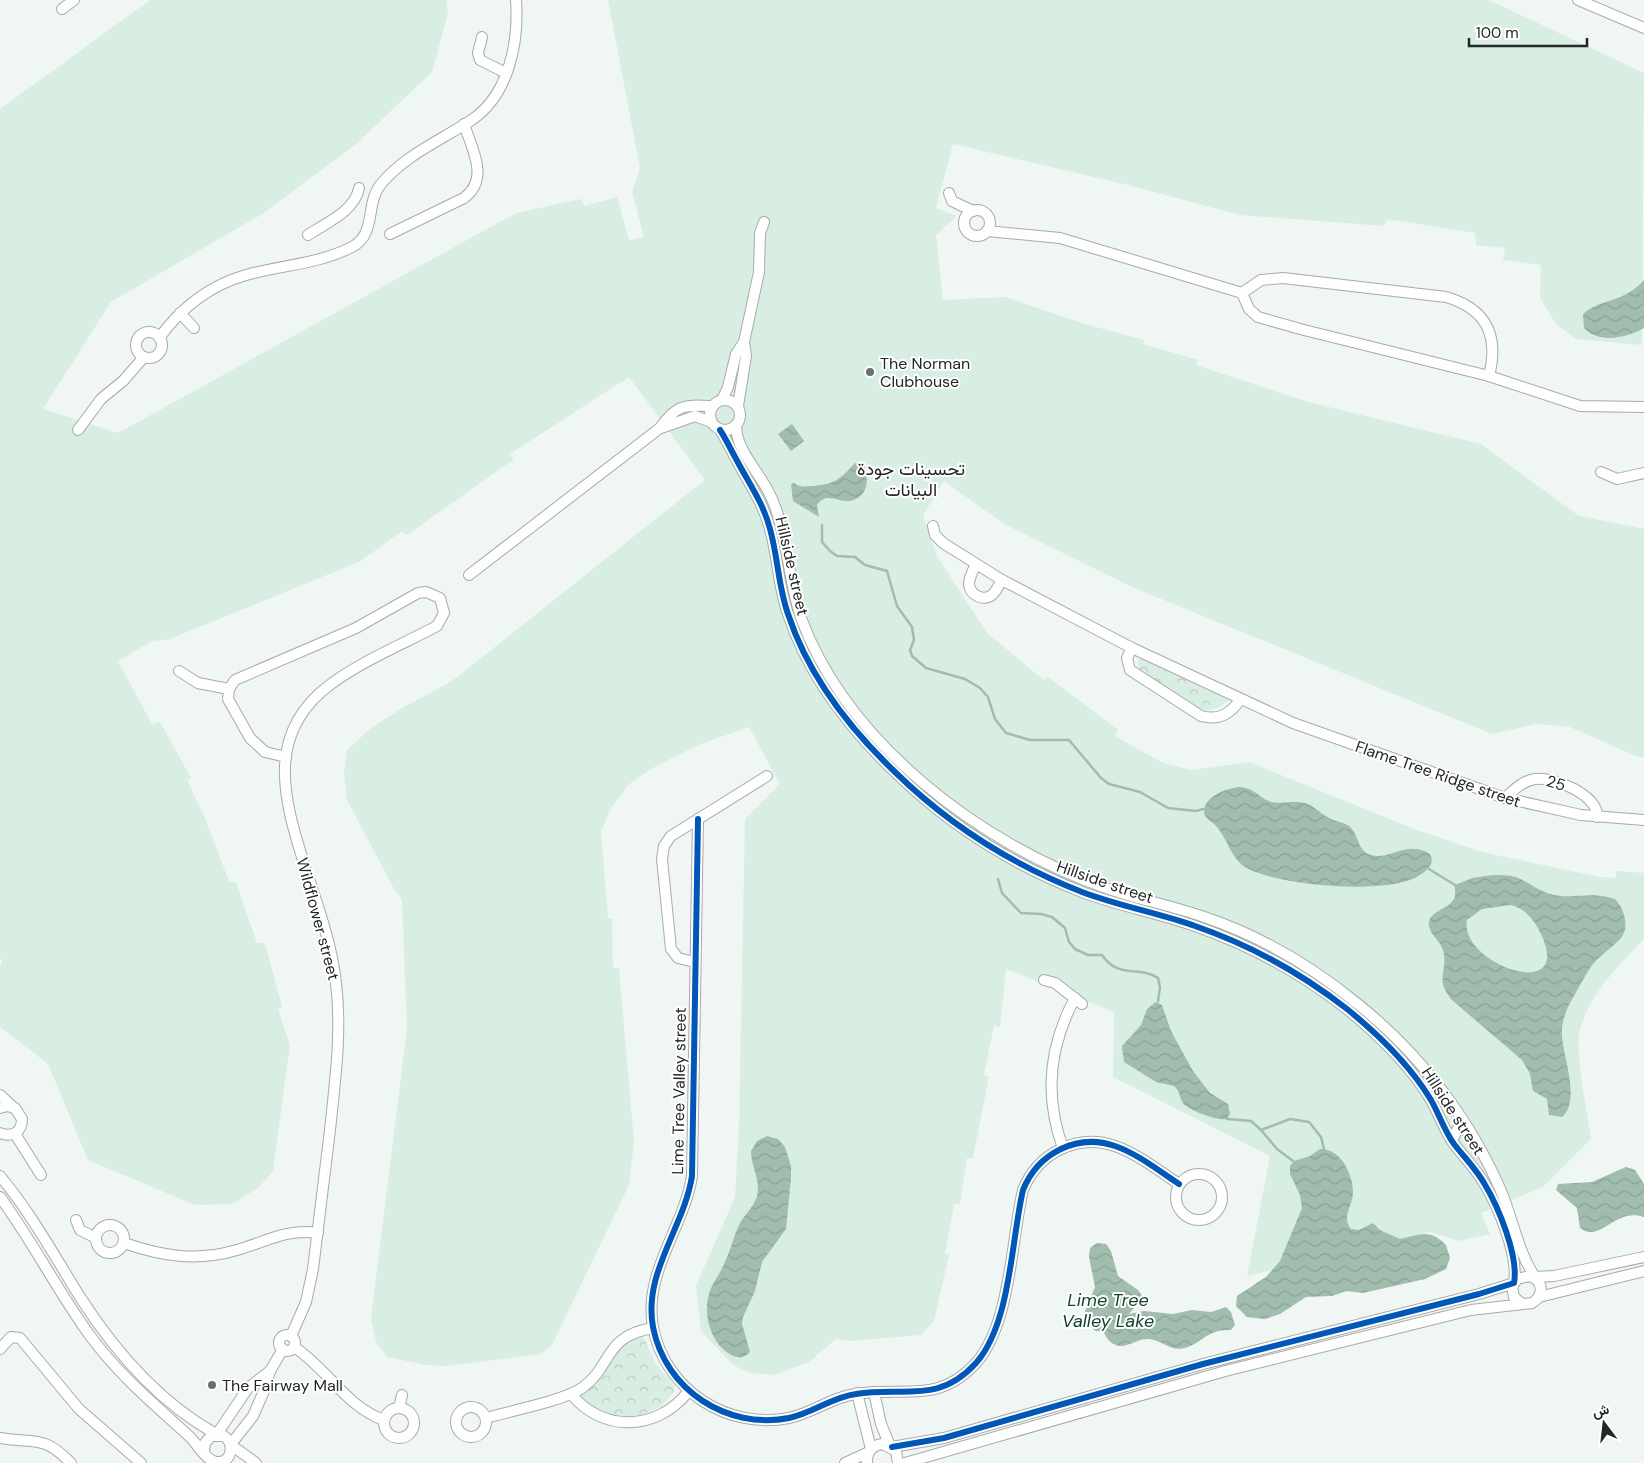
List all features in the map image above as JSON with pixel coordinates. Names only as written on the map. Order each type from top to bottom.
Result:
[{"type":"street","points":[[62,9],[74,0]]},
{"type":"street","points":[[159,338],[180,313],[200,297],[235,278],[301,265],[351,247],[361,240],[368,230],[371,207],[381,184],[406,161],[434,141],[464,124],[490,103],[506,73],[515,40],[516,0]]},
{"type":"street","points":[[1578,0],[1644,28]]},
{"type":"street","points":[[482,37],[478,53],[480,60],[506,73]]},
{"type":"street","points":[[390,234],[464,198],[474,189],[478,170],[464,124]]},
{"type":"street","points":[[308,235],[353,204],[358,188]]},
{"type":"street","points":[[950,193],[952,202],[987,215],[990,223],[987,231]]},
{"type":"street","points":[[353,204],[371,207]]},
{"type":"street","points":[[973,211],[965,217],[966,230],[976,236],[987,231],[1060,238],[1242,293],[1249,309],[1263,319],[1361,346],[1489,376],[1580,406],[1644,407]]},
{"type":"street","points":[[469,575],[661,428],[675,410],[688,405],[712,406],[722,400],[728,387],[736,354],[744,342],[759,272],[759,239],[764,222]]},
{"type":"street","points":[[1242,293],[1260,280],[1283,278],[1446,297],[1460,301],[1472,308],[1490,332],[1493,360],[1489,376]]},
{"type":"street","points":[[180,313],[194,328]]},
{"type":"street","points":[[152,332],[159,338],[162,345],[159,353],[152,358],[144,357],[136,348],[140,336],[152,332]]},
{"type":"street","name":"Hillside street","points":[[744,342],[746,356],[738,406],[741,418],[736,427],[738,442],[775,506],[782,529],[795,598],[810,638],[842,693],[881,741],[924,784],[955,809],[1023,852],[1105,888],[1223,924],[1270,945],[1314,972],[1361,1006],[1396,1038],[1442,1091],[1469,1129],[1501,1191],[1524,1257],[1535,1277]]},
{"type":"street","points":[[78,430],[101,399],[124,381],[144,357]]},
{"type":"street","points":[[722,400],[730,401],[738,406]]},
{"type":"street","points":[[661,428],[668,427],[686,418],[691,409],[688,405]]},
{"type":"street","points":[[711,422],[710,411],[712,406]]},
{"type":"street","points":[[675,410],[686,418]]},
{"type":"street","name":"Hillside street","points":[[686,418],[699,416],[711,422],[720,430],[756,493],[766,516],[774,545],[782,597],[799,643],[826,690],[872,749],[932,806],[974,836],[1018,862],[1094,896],[1220,935],[1265,956],[1308,981],[1349,1010],[1403,1062],[1431,1100],[1452,1141],[1483,1181],[1496,1206],[1516,1267],[1514,1282]]},
{"type":"street","points":[[720,430],[736,427]]},
{"type":"street","points":[[1601,472],[1617,479],[1644,473]]},
{"type":"street","name":"Flame Tree Ridge street","points":[[933,526],[940,541],[1002,580],[1132,648],[1240,700],[1335,739],[1506,798],[1555,811],[1597,817],[1644,820]]},
{"type":"street","points":[[976,564],[969,583],[971,590],[976,596],[984,598],[991,595],[1002,580]]},
{"type":"street","name":"Wildflower street","points":[[229,689],[240,677],[356,628],[418,593],[426,592],[440,598],[444,613],[437,626],[341,677],[317,696],[298,721],[286,756],[284,773],[286,803],[325,932],[336,981],[339,1030],[336,1076],[318,1233],[309,1291],[291,1336],[286,1335],[280,1340],[283,1349],[270,1371],[249,1422],[231,1445]]},
{"type":"street","points":[[1132,648],[1127,658],[1130,670],[1201,716],[1213,718],[1224,716],[1240,700]]},
{"type":"street","points":[[179,671],[198,683],[229,689],[230,704],[253,742],[265,752],[286,756]]},
{"type":"street","points":[[872,749],[881,741]]},
{"type":"street","points":[[695,962],[678,958],[671,948],[662,858],[664,846],[671,836],[766,776]]},
{"type":"street","name":"25","points":[[1506,798],[1523,783],[1535,778],[1548,779],[1569,787],[1590,800],[1596,807],[1597,817]]},
{"type":"street","name":"Lime Tree Valley street","points":[[698,819],[692,1176],[685,1205],[656,1275],[652,1301],[653,1328],[666,1362],[688,1392],[719,1410],[736,1416],[763,1420],[799,1416],[840,1397],[857,1393],[907,1393],[933,1389],[964,1374],[981,1356],[990,1342],[1002,1308],[1021,1199],[1027,1181],[1045,1158],[1062,1148],[1089,1142],[1117,1147],[1179,1184]]},
{"type":"street","points":[[1044,980],[1055,983],[1078,1001],[1058,1037],[1051,1072],[1052,1107],[1062,1148]]},
{"type":"street","points":[[0,1095],[21,1114],[22,1123],[15,1134],[6,1136],[0,1133]]},
{"type":"street","points":[[0,1108],[7,1106],[15,1108]]},
{"type":"street","points":[[1452,1141],[1457,1130],[1469,1129]]},
{"type":"street","points":[[15,1134],[41,1175]]},
{"type":"street","points":[[1197,1173],[1212,1178],[1221,1191],[1220,1207],[1208,1218],[1197,1220],[1187,1217],[1179,1210],[1175,1199],[1179,1184],[1187,1176],[1197,1173]]},
{"type":"street","points":[[0,1176],[44,1236],[89,1310],[123,1354],[176,1408],[216,1434],[224,1436],[231,1445],[256,1463]]},
{"type":"street","points":[[0,1197],[31,1240],[67,1302],[129,1382],[210,1460],[220,1462],[229,1456],[231,1445]]},
{"type":"street","points":[[76,1220],[80,1230],[96,1238],[101,1249],[108,1253],[116,1252],[124,1243]]},
{"type":"street","points":[[96,1238],[102,1228],[113,1225],[122,1232],[124,1243]]},
{"type":"street","points":[[124,1243],[160,1254],[196,1257],[236,1251],[290,1232],[318,1233]]},
{"type":"street","points":[[845,1463],[870,1451],[878,1444],[937,1440],[1184,1369],[1479,1294],[1514,1282],[1526,1275],[1535,1277],[1554,1276],[1644,1257]]},
{"type":"street","points":[[905,1463],[1220,1372],[1471,1310],[1532,1303],[1539,1297],[1644,1271]]},
{"type":"street","points":[[1535,1277],[1542,1288],[1539,1297]]},
{"type":"street","points":[[1514,1282],[1512,1292],[1522,1304]]},
{"type":"street","points":[[486,1418],[571,1394],[591,1380],[610,1352],[620,1342],[639,1331],[653,1328]]},
{"type":"street","points":[[291,1336],[295,1342],[294,1347]]},
{"type":"street","points":[[0,1349],[11,1337],[20,1338],[79,1409],[141,1463]]},
{"type":"street","points":[[283,1349],[290,1350],[294,1347]]},
{"type":"street","points":[[294,1347],[321,1368],[355,1405],[384,1420]]},
{"type":"street","name":"Wildflower street","points":[[216,1434],[253,1383],[270,1371]]},
{"type":"street","points":[[571,1394],[584,1408],[601,1418],[630,1423],[659,1417],[675,1406],[688,1392]]},
{"type":"street","points":[[874,1392],[889,1443],[898,1456],[898,1463]]},
{"type":"street","points":[[857,1393],[870,1451],[867,1463]]},
{"type":"street","points":[[244,1394],[258,1404]]},
{"type":"street","points":[[399,1408],[402,1395]]},
{"type":"street","points":[[862,1414],[871,1407],[879,1412]]},
{"type":"street","points":[[399,1408],[408,1411],[413,1418],[413,1427],[408,1435],[400,1438],[391,1436],[385,1429],[384,1420],[389,1411],[399,1408]]},
{"type":"street","points":[[204,1453],[207,1439],[216,1434]]},
{"type":"street","points":[[0,1438],[46,1443],[56,1449],[71,1463]]},
{"type":"green space","points":[[150,0],[446,0],[448,13],[432,72],[354,146],[262,214],[111,302],[43,409],[118,433],[516,213],[581,199],[584,206],[617,197],[629,240],[644,237],[632,192],[640,168],[608,0],[1489,0],[1644,73],[1642,345],[1576,339],[1556,324],[1540,298],[1541,265],[1503,260],[1505,248],[1476,245],[1475,233],[1387,219],[1384,226],[1240,215],[1128,185],[953,144],[936,208],[957,216],[936,235],[943,300],[1005,297],[1085,324],[1144,340],[1143,344],[1198,360],[1196,365],[1308,402],[1481,444],[1579,516],[1644,529],[1644,757],[1638,757],[1570,727],[1536,724],[1492,734],[1132,587],[1004,524],[944,481],[923,515],[937,556],[987,633],[1044,680],[1047,676],[1118,730],[1115,736],[1163,763],[1192,770],[1249,762],[1417,830],[1482,852],[1600,877],[1616,878],[1616,871],[1644,873],[1644,939],[1615,970],[1598,992],[1580,1029],[1580,1067],[1591,1139],[1543,1187],[1481,1213],[1490,1234],[1459,1241],[1429,1232],[1247,1276],[1270,1156],[1113,1077],[1114,1012],[1006,969],[1000,1027],[994,1026],[984,1075],[989,1076],[973,1158],[967,1158],[960,1204],[954,1204],[945,1254],[949,1255],[934,1321],[921,1335],[851,1341],[836,1339],[809,1362],[774,1375],[750,1373],[733,1365],[701,1331],[696,1286],[735,1197],[739,1126],[745,819],[780,784],[749,727],[698,745],[649,770],[628,785],[610,810],[601,832],[608,919],[612,919],[613,968],[619,968],[634,1142],[629,1185],[552,1345],[541,1354],[446,1366],[427,1365],[387,1357],[376,1342],[371,1318],[407,1028],[402,900],[393,887],[347,800],[344,773],[347,750],[371,728],[404,707],[452,681],[705,480],[629,377],[510,454],[514,459],[407,535],[402,531],[361,561],[170,639],[152,641],[118,661],[152,724],[160,722],[191,778],[187,780],[204,816],[229,881],[236,882],[257,943],[265,943],[282,1007],[278,1009],[290,1045],[273,1171],[259,1187],[232,1204],[195,1205],[88,1160],[48,1064],[0,1027],[0,967],[2,962],[0,957],[0,109]]},
{"type":"green space","points":[[1141,656],[1232,698],[1215,709],[1205,710],[1185,704],[1139,672],[1138,662]]},
{"type":"green space","points":[[642,1334],[655,1363],[674,1385],[675,1391],[661,1406],[639,1417],[621,1420],[598,1417],[571,1393],[588,1381],[617,1345]]},
{"type":"water","points":[[1644,280],[1644,328],[1621,337],[1605,338],[1590,333],[1584,328],[1583,314],[1589,309],[1628,293]]},
{"type":"water","points":[[792,424],[804,441],[791,451],[778,434]]},
{"type":"water","points":[[855,463],[864,465],[867,476],[866,486],[861,496],[850,501],[829,498],[821,501],[817,505],[819,517],[793,501],[791,484],[805,486],[827,484],[841,477]]},
{"type":"water","points":[[1238,787],[1249,789],[1272,802],[1298,802],[1312,806],[1327,817],[1349,826],[1355,833],[1363,850],[1371,855],[1385,855],[1406,849],[1422,850],[1430,854],[1431,864],[1420,875],[1405,881],[1360,887],[1306,883],[1260,874],[1240,863],[1220,831],[1204,813],[1207,802],[1211,798],[1221,792]]},
{"type":"water","points":[[1493,875],[1510,876],[1554,895],[1590,895],[1615,899],[1623,912],[1625,918],[1624,934],[1593,964],[1566,1011],[1562,1036],[1571,1090],[1567,1110],[1562,1117],[1549,1115],[1547,1099],[1533,1091],[1530,1074],[1522,1060],[1453,1001],[1444,987],[1443,950],[1429,927],[1430,919],[1451,903],[1455,895],[1455,885],[1472,878]],"holes":[[[1515,906],[1528,915],[1540,932],[1547,955],[1543,968],[1531,972],[1514,970],[1496,963],[1480,951],[1469,936],[1467,920],[1482,909]]]},
{"type":"water","points":[[1156,1002],[1162,1005],[1171,1031],[1193,1071],[1210,1093],[1228,1104],[1230,1114],[1227,1119],[1211,1117],[1191,1109],[1183,1103],[1174,1086],[1156,1082],[1124,1062],[1122,1046],[1141,1025],[1147,1009]]},
{"type":"water","points":[[767,1136],[778,1139],[785,1147],[791,1166],[786,1229],[762,1262],[755,1291],[743,1317],[742,1324],[750,1352],[747,1355],[737,1357],[730,1355],[718,1344],[710,1328],[707,1303],[712,1286],[724,1265],[740,1223],[756,1200],[758,1185],[751,1151],[757,1141]]},
{"type":"water","points":[[1320,1149],[1334,1153],[1340,1158],[1351,1178],[1353,1197],[1347,1220],[1351,1229],[1359,1230],[1373,1223],[1380,1230],[1400,1239],[1424,1234],[1434,1236],[1446,1245],[1450,1258],[1446,1269],[1425,1279],[1363,1293],[1346,1291],[1332,1296],[1306,1297],[1280,1314],[1265,1319],[1247,1317],[1236,1306],[1237,1296],[1266,1277],[1280,1261],[1302,1208],[1300,1195],[1290,1174],[1290,1166],[1294,1161],[1310,1156]]},
{"type":"water","points":[[1626,1167],[1635,1170],[1644,1184],[1644,1217],[1633,1215],[1624,1217],[1595,1232],[1588,1232],[1580,1228],[1577,1208],[1556,1190],[1558,1184],[1592,1182]]},
{"type":"water","name":"Lime Tree Valley Lake","points":[[1097,1243],[1106,1244],[1111,1251],[1118,1276],[1138,1290],[1143,1297],[1129,1314],[1144,1311],[1173,1314],[1192,1310],[1211,1312],[1226,1307],[1231,1312],[1235,1325],[1231,1330],[1216,1332],[1180,1349],[1149,1339],[1124,1346],[1111,1343],[1103,1331],[1095,1331],[1088,1323],[1084,1314],[1095,1287],[1089,1257],[1090,1248]]},
{"type":"waterway","points":[[822,525],[822,542],[837,556],[855,557],[865,565],[887,571],[897,606],[912,627],[914,640],[910,650],[912,656],[926,668],[965,679],[980,688],[988,697],[995,719],[1006,733],[1030,740],[1069,740],[1101,778],[1109,784],[1140,792],[1168,808],[1196,811],[1203,809]]},
{"type":"waterway","points":[[1429,869],[1455,885]]},
{"type":"waterway","points":[[998,879],[1002,893],[1021,913],[1041,914],[1052,917],[1065,928],[1069,942],[1075,949],[1088,955],[1102,955],[1109,963],[1122,970],[1144,972],[1158,978],[1160,987],[1158,1001]]},
{"type":"waterway","points":[[1227,1119],[1251,1121],[1261,1130],[1290,1119],[1309,1122],[1321,1137],[1324,1149]]},
{"type":"waterway","points":[[1261,1130],[1277,1149],[1293,1161]]},
{"type":"cycle path","points":[[720,430],[755,492],[767,519],[785,603],[796,636],[832,699],[846,719],[878,755],[915,791],[937,809],[959,826],[1006,856],[1082,892],[1181,921],[1235,942],[1293,972],[1347,1009],[1393,1051],[1423,1087],[1450,1139],[1490,1193],[1506,1231],[1513,1259],[1514,1283],[1479,1294],[1203,1364],[944,1438],[892,1447]]},
{"type":"cycle path","points":[[698,819],[692,1176],[688,1195],[659,1269],[651,1307],[653,1327],[660,1349],[671,1369],[685,1387],[702,1401],[722,1411],[743,1418],[766,1420],[798,1416],[856,1394],[919,1391],[934,1389],[948,1384],[962,1376],[976,1363],[988,1346],[1003,1304],[1023,1190],[1038,1166],[1049,1156],[1073,1144],[1087,1142],[1115,1146],[1132,1153],[1179,1184]]},
{"type":"place","name":"The Norman Clubhouse","points":[[870,372]]},
{"type":"place","name":"The Fairway Mall","points":[[212,1385]]},
{"type":"district","name":"تحسينات جودة البيانات","points":[[911,479]]}]
